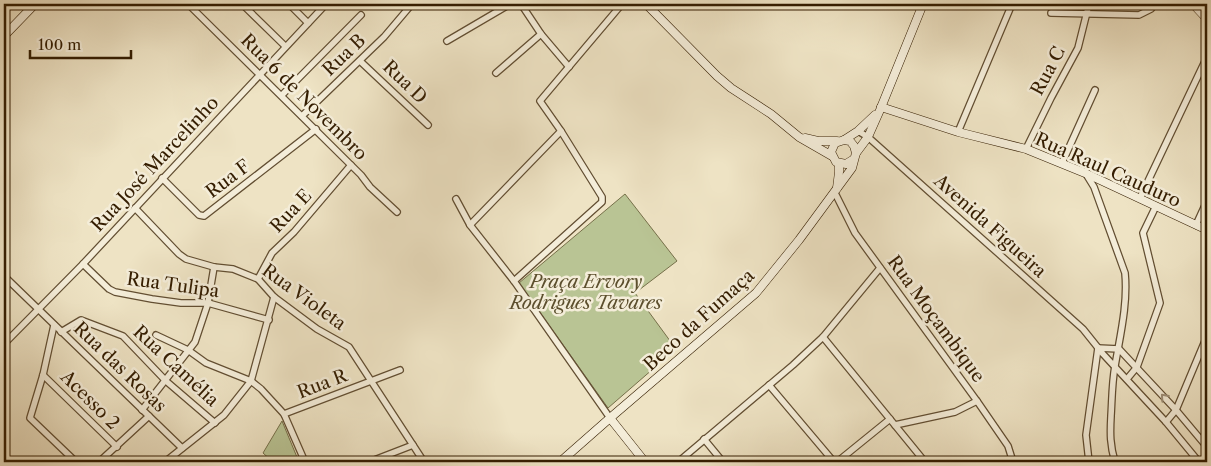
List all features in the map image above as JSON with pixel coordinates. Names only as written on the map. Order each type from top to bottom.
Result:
[{"type":"street","points":[[4,36],[35,4]]},
{"type":"street","name":"Rua 6 de Novembro","points":[[188,4],[260,73],[351,165],[370,187],[397,212]]},
{"type":"street","points":[[242,4],[285,46]]},
{"type":"street","points":[[289,4],[308,22]]},
{"type":"street","name":"Rua José Marcelinho","points":[[4,344],[83,264],[326,4]]},
{"type":"street","name":"Rua B","points":[[302,116],[360,61],[412,4]]},
{"type":"street","points":[[447,41],[510,4]]},
{"type":"street","points":[[521,4],[541,34],[569,67]]},
{"type":"street","points":[[514,281],[603,200],[561,131],[540,102],[622,4]]},
{"type":"street","points":[[646,4],[717,76],[738,93],[771,114],[799,137],[832,156],[839,164],[840,172],[836,192]]},
{"type":"street","name":"Beco da Fumaça","points":[[560,462],[756,293],[836,192],[852,168],[855,156],[868,137],[923,4]]},
{"type":"street","points":[[958,132],[1012,4]]},
{"type":"street","name":"Rua C","points":[[1026,149],[1078,48],[1089,4]]},
{"type":"street","points":[[1052,13],[1139,15],[1156,4]]},
{"type":"street","points":[[1193,4],[1207,19]]},
{"type":"street","points":[[282,95],[361,15]]},
{"type":"street","points":[[496,73],[541,34]]},
{"type":"street","points":[[1140,198],[1207,57]]},
{"type":"street","name":"Rua D","points":[[360,61],[428,125]]},
{"type":"street","points":[[1062,163],[1095,90]]},
{"type":"street","points":[[832,156],[832,148],[841,140],[858,131],[880,108]]},
{"type":"street","name":"Rua Raul Cauduro","points":[[880,108],[958,132],[1026,149],[1085,172],[1207,230]]},
{"type":"street","name":"Rua F","points":[[162,178],[199,215],[204,216],[316,129]]},
{"type":"street","points":[[470,225],[561,131]]},
{"type":"street","name":"Avenida Figueira","points":[[858,131],[868,137],[1083,329],[1199,462]]},
{"type":"street","points":[[799,137],[818,141],[841,140],[852,143],[855,156],[849,164],[839,164]]},
{"type":"street","name":"Rua E","points":[[258,279],[272,252],[294,232],[351,165]]},
{"type":"street","points":[[1085,172],[1094,187],[1124,274],[1125,296],[1119,349],[1115,366],[1110,446],[1115,462]]},
{"type":"street","points":[[1094,187],[1097,178]]},
{"type":"street","name":"Rua Moçambique","points":[[836,192],[855,233],[977,401],[1008,446],[1013,462]]},
{"type":"street","points":[[456,199],[470,225],[514,281],[610,418],[645,462]]},
{"type":"street","points":[[1196,225],[1207,201]]},
{"type":"street","points":[[1127,379],[1137,367],[1160,302],[1143,233],[1156,206]]},
{"type":"street","name":"Rua Violeta","points":[[135,208],[186,259],[214,267],[233,269],[258,279],[274,297],[316,329],[349,347],[424,462]]},
{"type":"street","name":"Rua Tulipa","points":[[83,264],[115,292],[181,303],[208,303],[269,320]]},
{"type":"street","points":[[142,410],[195,342],[208,303],[214,267]]},
{"type":"street","points":[[678,462],[769,385],[822,337],[880,268]]},
{"type":"street","name":"Rua das Rosas","points":[[4,276],[182,448]]},
{"type":"street","points":[[165,462],[224,416],[251,381],[274,297]]},
{"type":"street","name":"Rua Camélia","points":[[62,332],[81,320],[120,334],[166,381],[215,423]]},
{"type":"street","points":[[54,325],[43,375],[30,418],[76,462]]},
{"type":"street","points":[[156,335],[188,350],[206,364],[251,381],[261,389],[284,414],[305,462]]},
{"type":"street","points":[[1166,422],[1176,410],[1207,336]]},
{"type":"street","points":[[822,337],[925,462]]},
{"type":"street","points":[[1089,462],[1086,435],[1098,348],[1119,349],[1176,410],[1207,447]]},
{"type":"street","name":"Rua R","points":[[284,414],[400,370]]},
{"type":"street","name":"Acesso 2","points":[[43,375],[116,447]]},
{"type":"street","points":[[769,385],[836,462],[890,419]]},
{"type":"street","points":[[895,424],[955,412],[977,401]]},
{"type":"street","points":[[99,462],[149,416]]},
{"type":"street","points":[[704,440],[723,462]]},
{"type":"street","points":[[369,462],[413,445]]},
{"type":"green space","name":"Praça Ervory Rodrigues Tavares","points":[[625,194],[677,261],[635,293],[676,349],[608,408],[519,283]]},
{"type":"green space","points":[[282,421],[299,462],[273,462],[263,453]]}]
